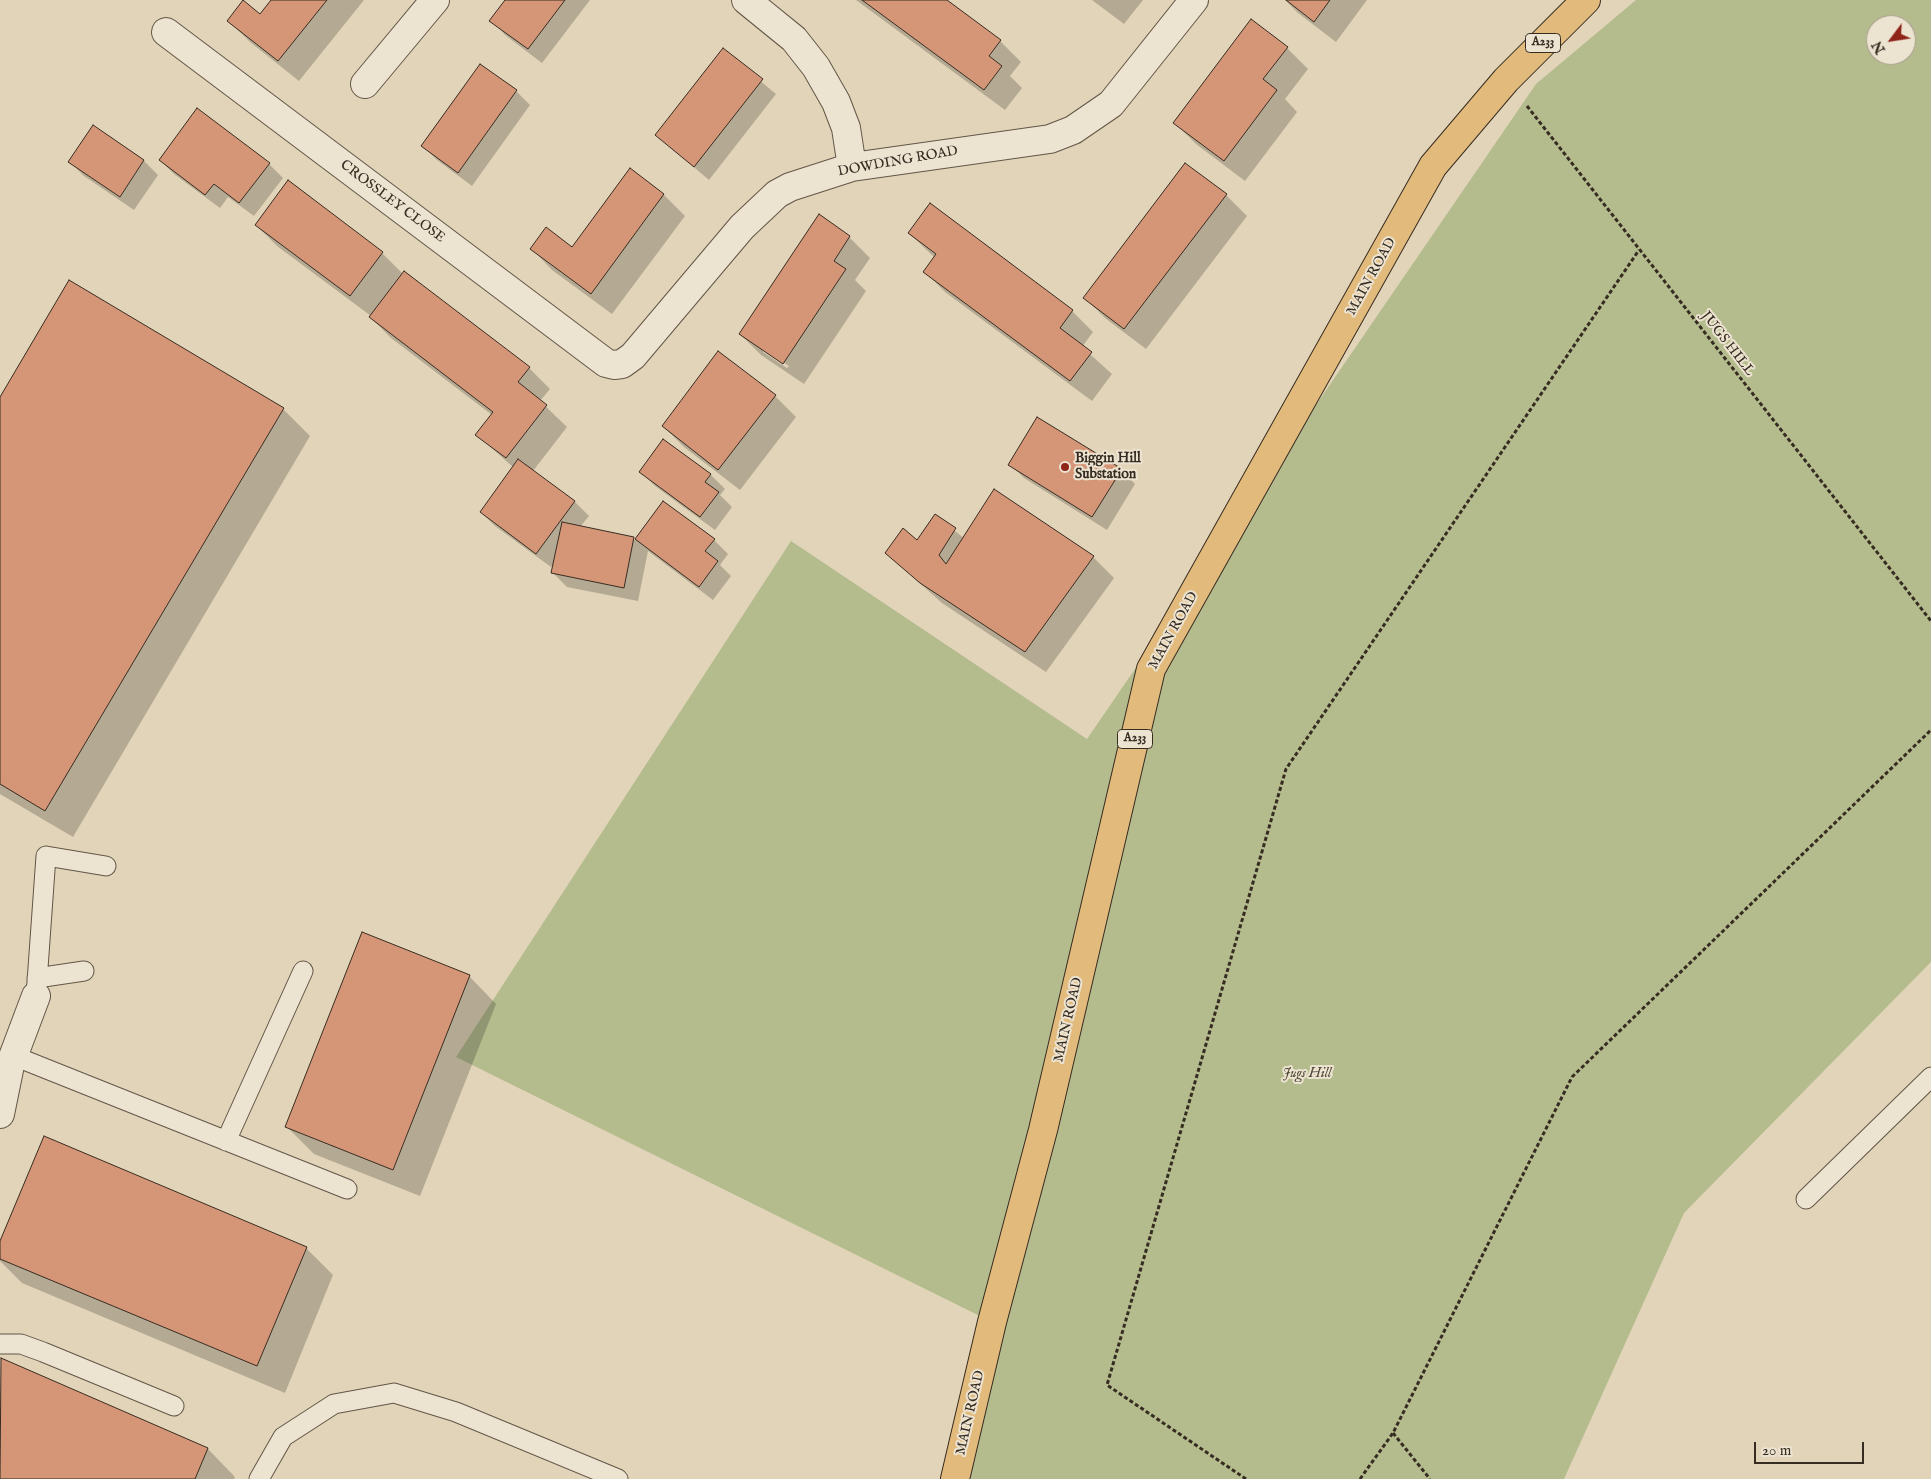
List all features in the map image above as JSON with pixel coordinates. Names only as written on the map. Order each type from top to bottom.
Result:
[{"type":"main road","name":"MAIN ROAD","points":[[955,1479],[992,1322],[1043,1130],[1151,669],[1433,166],[1506,80],[1586,0]]},
{"type":"street","points":[[365,84],[435,0]]},
{"type":"street","points":[[746,0],[794,39],[816,67],[836,102],[846,128],[852,167]]},
{"type":"street","name":"DOWDING ROAD","points":[[622,364],[634,356],[742,227],[766,204],[790,187],[852,167],[1050,139],[1073,130],[1111,104],[1194,0]]},
{"type":"street","name":"CROSSLEY CLOSE","points":[[166,32],[606,363],[622,364]]},
{"type":"street","points":[[2,1100],[14,1056],[37,987]]},
{"type":"lane","points":[[84,971],[37,987],[46,856],[106,866]]},
{"type":"lane","points":[[226,1141],[303,971]]},
{"type":"lane","points":[[14,1056],[347,1189]]},
{"type":"lane","points":[[1806,1199],[1931,1077]]},
{"type":"lane","points":[[0,1344],[22,1344],[174,1406]]},
{"type":"lane","points":[[259,1479],[283,1437],[334,1404],[394,1393],[456,1412],[618,1479]]},
{"type":"path","name":"JUGS HILL","points":[[1506,80],[1931,621]]},
{"type":"path","points":[[1246,1479],[1107,1385],[1286,769],[1639,250]]},
{"type":"path","points":[[1360,1479],[1393,1433],[1572,1077],[1931,730]]},
{"type":"path","points":[[1393,1433],[1430,1479]]},
{"type":"green space","name":"Jugs Hill","points":[[1636,0],[1931,0],[1931,962],[1684,1213],[1564,1479],[955,1479],[992,1322],[456,1057],[791,541],[1087,739],[1536,84]]},
{"type":"building","points":[[243,0],[260,14],[271,0],[327,0],[278,61],[227,21]]},
{"type":"building","points":[[505,0],[565,0],[528,49],[489,21]]},
{"type":"building","points":[[862,0],[947,0],[1001,40],[989,56],[1002,66],[984,90]]},
{"type":"building","points":[[1286,0],[1330,0],[1314,22]]},
{"type":"building","points":[[1251,19],[1288,47],[1263,79],[1277,90],[1224,161],[1173,123]]},
{"type":"building","points":[[723,48],[763,79],[694,167],[655,135]]},
{"type":"building","points":[[480,64],[517,90],[458,173],[421,146]]},
{"type":"building","points":[[197,108],[270,163],[239,203],[214,184],[205,195],[159,160]]},
{"type":"building","points":[[93,125],[144,160],[120,197],[68,162]]},
{"type":"building","points":[[1185,163],[1227,194],[1124,329],[1083,298]]},
{"type":"building","points":[[630,168],[664,194],[591,294],[530,249],[546,227],[572,247]]},
{"type":"building","points":[[288,180],[383,252],[350,296],[255,225]]},
{"type":"building","points":[[930,203],[1073,310],[1060,328],[1092,352],[1070,381],[923,272],[936,254],[908,233]]},
{"type":"building","points":[[819,214],[850,236],[834,261],[846,269],[783,364],[739,334]]},
{"type":"building","points":[[404,271],[530,367],[518,382],[547,405],[506,458],[475,435],[493,412],[369,317]]},
{"type":"building","points":[[69,280],[284,408],[45,811],[0,784],[0,397]]},
{"type":"building","points":[[718,351],[776,395],[718,470],[662,426]]},
{"type":"building","name":"Biggin Hill Substation","points":[[1037,417],[1122,469],[1092,517],[1008,465]]},
{"type":"building","points":[[663,439],[711,474],[705,482],[719,492],[700,517],[639,472]]},
{"type":"building","points":[[518,459],[575,501],[536,554],[480,512]]},
{"type":"building","points":[[994,489],[1094,556],[1025,652],[920,583],[885,553],[903,528],[917,540],[935,514],[956,528],[939,555],[946,564]]},
{"type":"building","points":[[663,501],[715,539],[705,551],[718,561],[699,587],[635,539]]},
{"type":"building","points":[[562,522],[634,537],[624,588],[551,573]]},
{"type":"building","points":[[362,932],[470,975],[393,1170],[285,1127]]},
{"type":"building","points":[[44,1136],[307,1247],[257,1366],[0,1259],[0,1241]]},
{"type":"building","points":[[1,1358],[208,1448],[195,1479],[0,1479]]},
{"type":"place","name":"Biggin Hill Substation","points":[[1065,467]]}]
